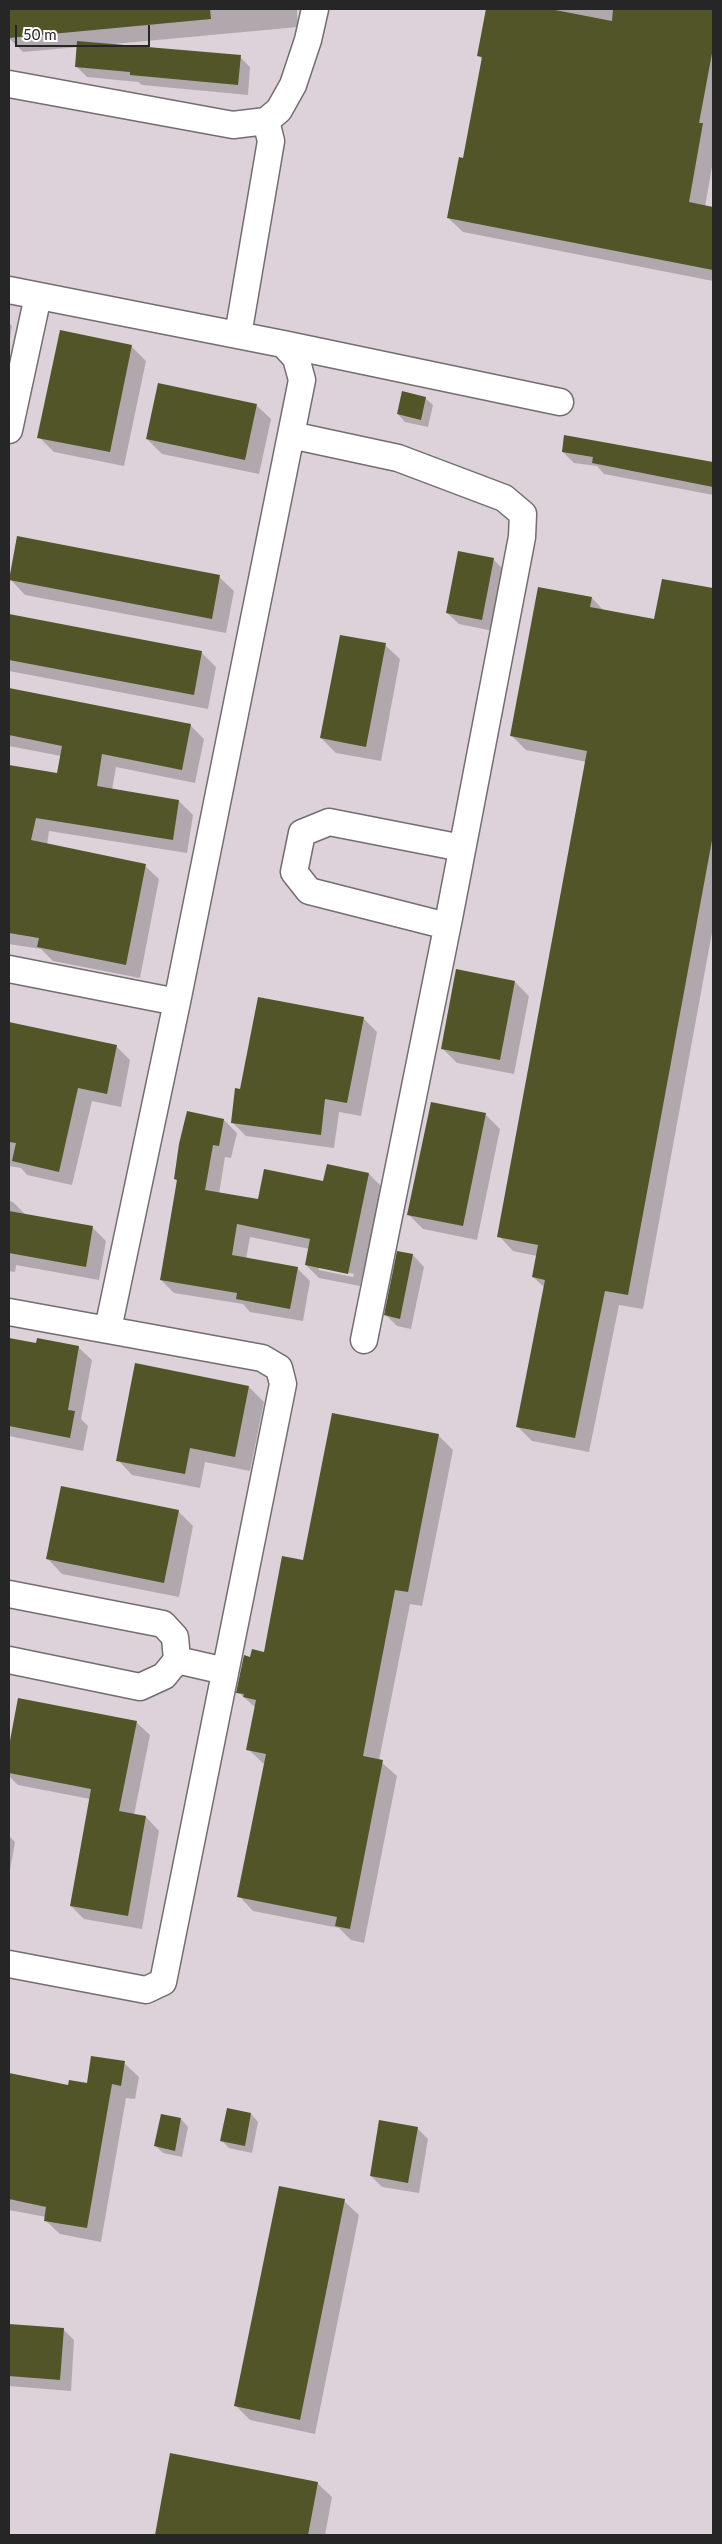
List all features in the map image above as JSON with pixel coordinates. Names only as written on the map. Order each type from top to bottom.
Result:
[{"type":"lane","points":[[9,84],[232,125],[266,121],[279,110],[293,86],[308,40],[315,9]]},
{"type":"lane","points":[[238,335],[271,141],[266,121]]},
{"type":"lane","points":[[9,290],[283,344],[560,402]]},
{"type":"lane","points":[[9,430],[38,296]]},
{"type":"lane","points":[[108,1329],[177,1002],[302,380],[296,358],[283,344]]},
{"type":"lane","points":[[291,435],[398,458],[504,498],[523,514],[522,537],[447,926],[364,1340]]},
{"type":"lane","points":[[447,926],[308,891],[294,872],[302,833],[329,822],[462,848]]},
{"type":"lane","points":[[9,969],[177,1002]]},
{"type":"lane","points":[[9,1312],[262,1358],[278,1368],[283,1384],[163,1982],[146,1990],[9,1964]]},
{"type":"lane","points":[[9,1594],[163,1624],[175,1637],[177,1660],[164,1676],[140,1687],[9,1660]]},
{"type":"lane","points":[[177,1660],[225,1672]]},
{"type":"shaded area","points":[[9,9],[713,9],[713,2535],[9,2535]]},
{"type":"building","points":[[9,9],[210,9],[211,19],[9,38]]},
{"type":"building","points":[[486,9],[550,9],[612,21],[613,9],[713,9],[713,48],[699,123],[703,123],[689,202],[713,207],[713,270],[447,218],[459,157],[463,158],[482,57],[477,56]]},
{"type":"building","points":[[77,41],[241,55],[238,85],[130,75],[130,72],[75,67]]},
{"type":"building","points":[[60,330],[132,345],[110,452],[37,438]]},
{"type":"building","points":[[158,383],[257,404],[245,460],[146,439]]},
{"type":"building","points":[[402,391],[426,397],[421,420],[397,414]]},
{"type":"building","points":[[564,435],[713,462],[713,487],[592,463],[593,457],[562,452]]},
{"type":"building","points":[[17,536],[220,575],[212,619],[9,580]]},
{"type":"building","points":[[458,551],[494,558],[482,620],[446,613]]},
{"type":"building","points":[[662,579],[713,588],[713,835],[628,1295],[605,1291],[575,1438],[516,1427],[545,1280],[532,1277],[538,1245],[497,1237],[587,751],[510,736],[538,587],[592,597],[590,607],[654,619]]},
{"type":"building","points":[[9,614],[202,651],[194,695],[9,660]]},
{"type":"building","points":[[340,635],[386,643],[366,747],[320,738]]},
{"type":"building","points":[[9,688],[191,724],[182,770],[102,754],[97,786],[179,800],[173,840],[36,818],[31,840],[146,864],[126,965],[37,947],[39,938],[9,933],[9,765],[57,773],[62,746],[9,735]]},
{"type":"building","points":[[456,969],[515,981],[500,1060],[441,1049]]},
{"type":"building","points":[[258,997],[364,1017],[347,1103],[325,1099],[321,1135],[231,1123],[235,1088],[240,1089]]},
{"type":"building","points":[[9,1022],[117,1045],[107,1094],[78,1088],[59,1172],[12,1161],[16,1143],[9,1142]]},
{"type":"building","points":[[431,1102],[486,1113],[463,1226],[407,1215]]},
{"type":"building","points":[[187,1111],[224,1119],[219,1146],[213,1145],[205,1190],[258,1199],[264,1169],[323,1181],[327,1164],[369,1173],[348,1274],[305,1265],[310,1239],[237,1224],[232,1255],[298,1267],[290,1309],[236,1299],[237,1293],[160,1280],[177,1180],[174,1179],[179,1144]]},
{"type":"building","points":[[9,1211],[93,1226],[86,1267],[9,1253]]},
{"type":"building","points":[[397,1251],[413,1254],[400,1319],[384,1315]]},
{"type":"building","points":[[9,1338],[36,1343],[37,1338],[79,1346],[68,1410],[75,1411],[70,1438],[9,1426]]},
{"type":"building","points":[[135,1363],[249,1386],[235,1457],[190,1448],[185,1474],[116,1461]]},
{"type":"building","points":[[332,1413],[439,1434],[408,1592],[395,1590],[363,1756],[383,1760],[350,1929],[335,1926],[337,1917],[237,1897],[266,1754],[246,1750],[256,1700],[243,1697],[244,1694],[236,1693],[244,1655],[250,1657],[252,1649],[264,1652],[282,1556],[303,1560]]},
{"type":"building","points":[[61,1486],[179,1510],[164,1583],[46,1559]]},
{"type":"building","points":[[18,1698],[137,1721],[119,1811],[146,1816],[128,1916],[70,1906],[91,1789],[9,1773],[9,1746]]},
{"type":"building","points":[[91,2056],[125,2061],[121,2086],[112,2084],[87,2228],[44,2221],[46,2207],[9,2199],[9,2073],[68,2085],[69,2080],[87,2083]]},
{"type":"building","points":[[227,2108],[251,2113],[245,2146],[220,2141]]},
{"type":"building","points":[[161,2114],[181,2118],[175,2151],[154,2146]]},
{"type":"building","points":[[379,2120],[418,2127],[408,2183],[370,2176]]},
{"type":"building","points":[[279,2186],[345,2199],[300,2420],[234,2406]]},
{"type":"building","points":[[9,2324],[64,2328],[60,2380],[9,2376]]},
{"type":"building","points":[[170,2453],[318,2482],[308,2535],[155,2535]]}]
